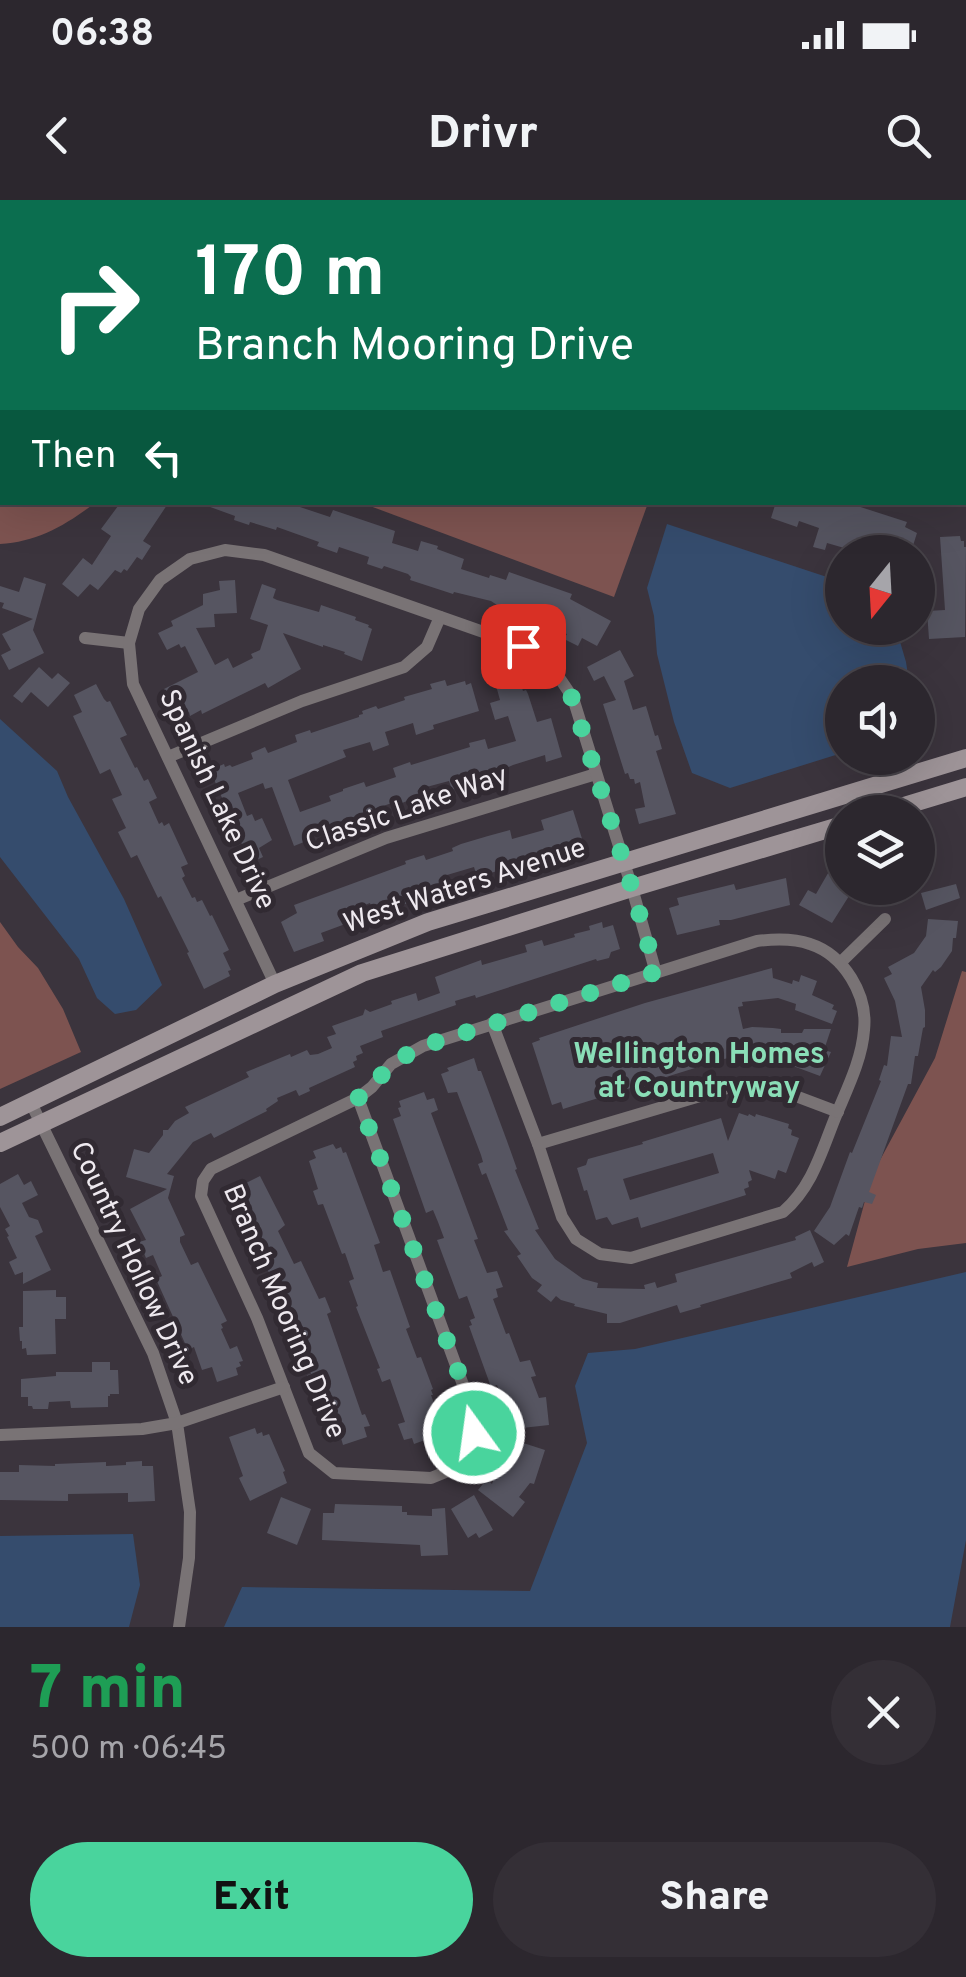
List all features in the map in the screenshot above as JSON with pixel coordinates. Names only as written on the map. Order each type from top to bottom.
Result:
[{"type":"street","name":"Spanish Lake Drive","points":[[274,984],[133,684],[130,643],[139,610],[160,580],[190,559],[225,550],[264,555],[440,616],[523,646],[552,666],[572,698],[656,972]]},
{"type":"street","points":[[168,758],[302,701],[404,667],[427,647],[440,616]]},
{"type":"street","points":[[85,638],[130,643]]},
{"type":"street","name":"West Waters Avenue","points":[[0,1117],[274,984],[428,922],[966,758]]},
{"type":"street","name":"Classic Lake Way","points":[[236,900],[386,838],[596,774]]},
{"type":"street","points":[[935,796],[966,787]]},
{"type":"street","name":"West Waters Avenue","points":[[0,1143],[362,974],[825,830]]},
{"type":"street","points":[[492,1023],[562,1217],[576,1238],[600,1254],[631,1258],[783,1212],[798,1199],[810,1182],[862,1048],[865,1026],[859,991],[840,963],[885,919]]},
{"type":"street","name":"Branch Mooring Drive","points":[[358,1098],[473,1412],[474,1433],[469,1451],[453,1469],[430,1478],[334,1473],[309,1452],[258,1318],[201,1196],[203,1181],[212,1169],[358,1098],[372,1088],[390,1064],[423,1046],[492,1023],[756,941],[778,938],[812,944],[840,963]]},
{"type":"street","points":[[538,1144],[744,1083],[769,1086],[838,1112]]},
{"type":"street","name":"Country Hollow Drive","points":[[31,1103],[153,1353],[177,1423],[190,1512],[178,1627]]},
{"type":"street","points":[[0,1435],[142,1429],[177,1423],[284,1387]]},
{"type":"shaded area","points":[[0,505],[92,505],[50,531],[0,544]]},
{"type":"shaded area","points":[[367,505],[647,505],[614,597]]},
{"type":"shaded area","points":[[0,922],[38,968],[63,1009],[81,1052],[0,1089]]},
{"type":"shaded area","points":[[962,971],[966,972],[966,1243],[918,1249],[847,1267],[872,1175],[935,1058]]},
{"type":"water","points":[[667,524],[825,576],[825,645],[901,645],[906,665],[825,665],[825,758],[730,788],[692,773],[657,654],[647,588]]},
{"type":"water","points":[[0,719],[57,771],[124,899],[162,985],[136,1010],[115,1014],[97,998],[79,959],[0,857]]},
{"type":"water","points":[[966,1272],[966,1540],[950,1627],[224,1627],[242,1587],[530,1591],[587,1443],[575,1386],[588,1353],[635,1349]]},
{"type":"water","points":[[133,1534],[140,1585],[129,1627],[0,1627],[0,1536]]},
{"type":"building","points":[[119,505],[167,505],[143,541],[151,546],[142,560],[137,557],[127,571],[115,570],[98,590],[90,584],[78,597],[62,584],[83,558],[92,565],[111,536],[101,529]]},
{"type":"building","points":[[205,505],[294,505],[330,517],[333,510],[395,531],[392,543],[418,551],[421,541],[438,546],[437,549],[464,559],[461,569],[506,580],[509,572],[572,594],[570,599],[611,621],[597,646],[582,638],[578,646],[564,639],[567,634],[544,627],[547,620],[516,610],[514,615],[500,611],[491,601],[453,594],[410,580],[408,574],[367,564],[369,557],[339,547],[337,553],[317,546],[319,542],[277,527],[276,530],[250,522],[249,525],[234,520],[235,516]]},
{"type":"building","points":[[775,505],[854,505],[907,522],[905,527],[917,533],[825,535],[825,550],[813,547],[819,528],[799,521],[797,527],[771,518]]},
{"type":"building","points":[[960,536],[966,547],[965,637],[935,639],[935,611],[945,610],[940,537]]},
{"type":"building","points":[[24,577],[46,584],[33,630],[44,653],[9,670],[1,655],[11,650],[2,634],[33,619],[2,608],[0,586],[19,592]]},
{"type":"building","points":[[235,580],[237,613],[214,614],[215,627],[196,628],[215,665],[228,658],[233,668],[260,650],[268,625],[250,619],[262,584],[276,589],[273,598],[277,600],[319,612],[321,605],[369,625],[372,629],[362,661],[283,633],[301,669],[268,688],[265,683],[202,714],[201,710],[190,716],[189,712],[177,714],[164,689],[198,672],[185,646],[181,648],[179,644],[167,650],[158,633],[173,626],[171,621],[203,605],[203,594],[220,590],[219,581]]},
{"type":"building","points":[[620,650],[634,676],[624,681],[633,710],[646,706],[655,736],[658,735],[662,749],[656,751],[676,814],[639,824],[635,809],[645,807],[640,782],[635,784],[625,774],[603,704],[616,700],[604,676],[594,681],[587,667]]},
{"type":"building","points":[[39,667],[52,679],[58,673],[70,683],[48,707],[31,692],[22,703],[13,696]]},
{"type":"building","points":[[518,676],[537,722],[551,718],[562,757],[546,762],[545,755],[513,765],[493,778],[452,790],[449,781],[419,789],[423,799],[408,804],[401,800],[374,809],[376,814],[312,833],[309,840],[294,846],[272,787],[265,789],[263,783],[238,793],[247,816],[252,814],[255,821],[262,818],[272,840],[259,848],[263,857],[250,863],[210,770],[224,764],[232,767],[253,759],[251,753],[265,747],[268,753],[297,742],[295,735],[359,717],[362,711],[376,706],[378,709],[405,700],[404,697],[432,689],[430,684],[445,680],[447,686],[471,683],[479,711],[433,725],[434,729],[416,735],[413,723],[385,732],[389,745],[373,751],[370,742],[343,750],[346,757],[288,780],[300,812],[331,801],[329,796],[343,789],[364,782],[366,787],[396,777],[393,768],[410,762],[411,765],[470,747],[469,743],[485,739],[488,749],[516,741],[508,716],[495,720],[490,703],[500,700],[495,682]]},
{"type":"building","points":[[96,684],[104,699],[110,701],[127,735],[120,738],[135,768],[144,781],[148,779],[157,798],[149,802],[159,824],[169,823],[188,864],[181,867],[185,876],[182,878],[192,898],[202,900],[229,950],[223,953],[230,976],[204,989],[161,896],[158,898],[137,855],[131,858],[118,832],[126,828],[112,799],[122,795],[110,769],[100,774],[73,716],[82,712],[74,695]]},
{"type":"building","points":[[573,810],[584,845],[477,877],[474,867],[447,875],[449,880],[432,886],[435,894],[387,910],[373,913],[370,903],[345,913],[348,923],[321,933],[324,941],[294,952],[281,922],[297,913],[294,905],[424,855],[426,860],[453,851],[461,844],[510,830],[512,839],[544,830],[541,820]]},
{"type":"building","points":[[786,878],[790,905],[719,920],[720,925],[677,935],[669,908],[679,905],[677,898],[734,884],[736,890]]},
{"type":"building","points":[[825,878],[825,905],[843,905],[832,923],[799,905],[808,890],[816,894]]},
{"type":"building","points":[[956,884],[960,898],[926,910],[925,905],[935,905],[935,889]]},
{"type":"building","points":[[928,919],[958,921],[956,938],[941,967],[933,970],[921,987],[925,1027],[911,1084],[869,1192],[876,1195],[872,1204],[864,1202],[859,1207],[849,1236],[846,1234],[834,1245],[814,1231],[830,1207],[884,1065],[887,1066],[891,1036],[902,1037],[895,1001],[884,978],[892,974],[888,967],[914,953],[926,936]]},
{"type":"building","points":[[602,922],[603,928],[613,925],[620,949],[611,952],[609,958],[455,1001],[456,1005],[381,1031],[383,1037],[360,1046],[363,1053],[356,1056],[355,1067],[299,1096],[296,1090],[277,1098],[267,1111],[214,1138],[211,1133],[193,1142],[167,1174],[174,1176],[168,1198],[185,1235],[180,1242],[191,1265],[198,1262],[227,1321],[221,1329],[230,1349],[237,1346],[243,1361],[236,1368],[238,1375],[217,1382],[212,1367],[202,1370],[194,1347],[188,1350],[156,1279],[162,1276],[153,1255],[146,1258],[139,1242],[146,1240],[130,1209],[167,1189],[126,1177],[134,1149],[149,1153],[163,1130],[189,1113],[185,1107],[249,1077],[246,1072],[290,1054],[291,1057],[307,1050],[310,1055],[318,1054],[332,1048],[327,1037],[336,1034],[332,1026],[363,1015],[365,1009],[370,1012],[416,993],[418,1001],[440,993],[435,977],[481,960],[482,965],[527,952],[525,945],[542,940],[544,946],[575,937],[574,934]]},
{"type":"building","points":[[772,968],[773,978],[792,984],[793,980],[799,982],[801,975],[817,981],[812,995],[834,1005],[832,1009],[837,1011],[832,1024],[795,1010],[796,1004],[778,998],[742,1002],[743,1006],[738,1007],[743,1029],[773,1028],[781,1029],[781,1033],[802,1033],[804,1029],[831,1029],[824,1050],[831,1052],[820,1076],[793,1066],[797,1056],[764,1056],[764,1050],[563,1109],[561,1102],[552,1105],[532,1043],[539,1038],[645,1003]]},
{"type":"building","points":[[474,1058],[539,1229],[535,1230],[555,1259],[583,1279],[598,1283],[597,1288],[645,1289],[644,1285],[655,1282],[657,1288],[677,1282],[675,1274],[796,1240],[795,1237],[810,1230],[824,1262],[814,1267],[812,1262],[790,1273],[792,1278],[701,1307],[680,1313],[677,1305],[620,1323],[607,1323],[607,1314],[574,1306],[556,1296],[551,1302],[537,1291],[542,1285],[532,1278],[504,1231],[508,1230],[486,1173],[482,1175],[478,1164],[483,1162],[481,1155],[457,1092],[448,1093],[441,1074]]},
{"type":"building","points":[[424,1092],[427,1100],[434,1098],[438,1110],[431,1113],[487,1273],[497,1271],[503,1287],[496,1289],[498,1297],[493,1299],[506,1334],[509,1333],[520,1362],[530,1360],[539,1398],[546,1397],[549,1425],[513,1429],[511,1415],[504,1416],[497,1385],[491,1387],[469,1326],[475,1318],[467,1296],[459,1299],[437,1240],[444,1238],[433,1210],[426,1213],[393,1119],[401,1116],[399,1101]]},
{"type":"building","points":[[739,1113],[789,1124],[791,1135],[799,1138],[786,1173],[778,1170],[775,1179],[749,1170],[752,1180],[744,1189],[746,1195],[641,1228],[638,1217],[612,1225],[607,1217],[596,1220],[577,1168],[586,1165],[588,1159],[721,1118],[728,1141]],"holes":[[[713,1153],[719,1173],[630,1200],[623,1179]]]},
{"type":"building","points":[[333,1144],[346,1152],[380,1243],[374,1245],[383,1272],[390,1270],[410,1327],[406,1329],[433,1389],[431,1395],[440,1420],[434,1422],[436,1436],[414,1444],[412,1438],[404,1440],[398,1424],[405,1422],[390,1379],[382,1382],[377,1369],[380,1368],[356,1307],[349,1281],[354,1279],[345,1253],[342,1254],[323,1204],[318,1205],[313,1191],[318,1189],[309,1161],[316,1158],[313,1151]]},
{"type":"building","points":[[18,1174],[24,1185],[31,1181],[38,1195],[22,1203],[29,1217],[38,1220],[43,1232],[35,1236],[51,1270],[23,1284],[23,1272],[15,1275],[9,1262],[17,1258],[5,1229],[10,1226],[0,1207],[0,1184]]},
{"type":"building","points":[[260,1176],[285,1225],[278,1231],[294,1264],[301,1261],[319,1299],[325,1297],[331,1312],[327,1314],[362,1415],[365,1414],[370,1426],[364,1427],[367,1437],[343,1445],[336,1435],[329,1437],[307,1375],[311,1374],[303,1351],[297,1349],[266,1265],[230,1203],[236,1194],[234,1189]]},
{"type":"building","points":[[56,1290],[56,1297],[66,1297],[66,1319],[55,1319],[56,1354],[27,1355],[26,1348],[22,1349],[19,1327],[23,1327],[23,1291]]},
{"type":"building","points":[[92,1362],[110,1362],[110,1370],[118,1370],[119,1394],[108,1396],[108,1407],[71,1408],[70,1401],[49,1402],[48,1409],[33,1409],[28,1406],[28,1397],[21,1397],[21,1379],[56,1376],[56,1372],[92,1372]]},
{"type":"building","points":[[255,1428],[257,1434],[269,1434],[287,1483],[250,1501],[239,1478],[243,1476],[229,1437]]},
{"type":"building","points":[[514,1440],[545,1450],[534,1484],[530,1483],[519,1497],[525,1502],[513,1517],[478,1490],[487,1479],[492,1484],[503,1451],[510,1453]]},
{"type":"building","points":[[142,1461],[142,1466],[153,1466],[155,1501],[128,1502],[128,1493],[68,1494],[68,1501],[0,1500],[0,1472],[19,1472],[19,1465],[106,1462],[106,1466]]},
{"type":"building","points":[[474,1495],[493,1530],[479,1538],[476,1533],[468,1538],[451,1509]]},
{"type":"building","points":[[281,1497],[311,1509],[297,1545],[267,1533]]},
{"type":"building","points":[[335,1504],[402,1506],[407,1515],[432,1516],[432,1509],[445,1508],[448,1555],[421,1556],[420,1545],[322,1540],[323,1513],[334,1513]]},
{"type":"district","name":"Wellington Homes at Countryway","points":[[699,1072]]},
{"type":"route","points":[[474,1433],[473,1412],[358,1098],[372,1088],[390,1064],[423,1046],[656,972],[572,698],[552,666],[523,646]]}]
